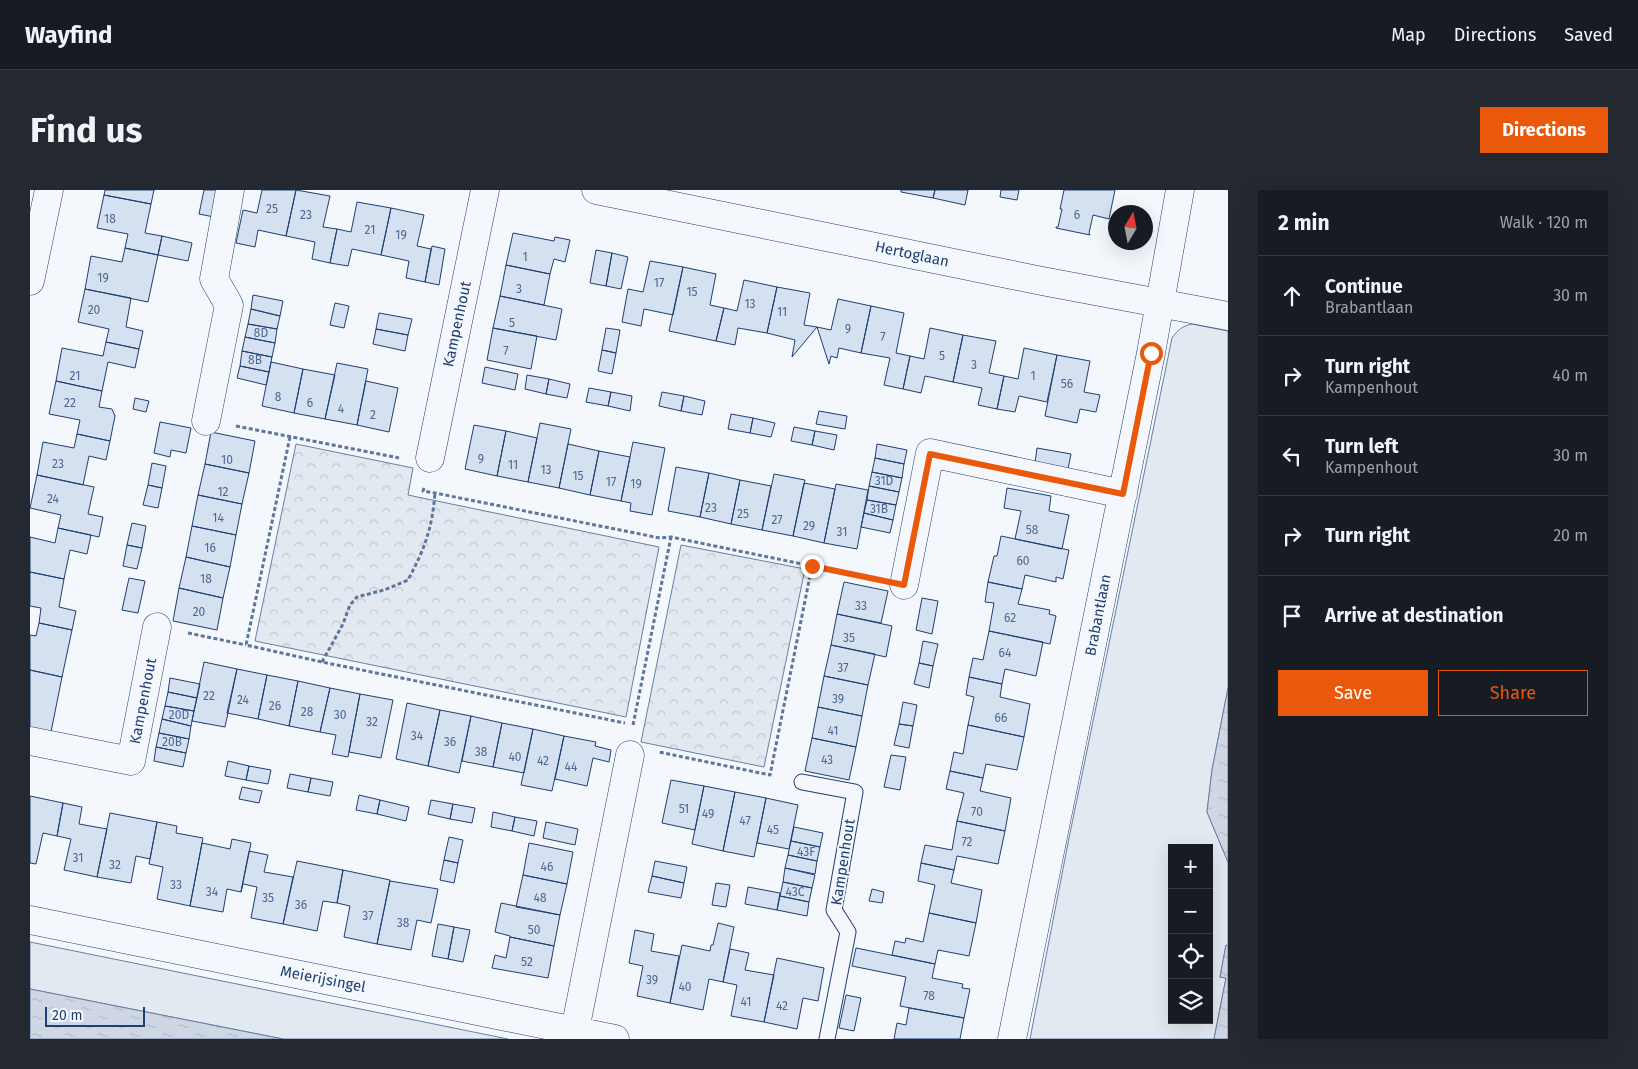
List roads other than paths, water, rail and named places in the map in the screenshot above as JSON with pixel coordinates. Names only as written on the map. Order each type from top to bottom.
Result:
[{"type":"street","points":[[30,281],[49,190]]},
{"type":"street","points":[[206,421],[229,305],[214,279],[230,190]]},
{"type":"street","name":"Kampenhout","points":[[427,470],[485,190]]},
{"type":"street","name":"Hertoglaan","points":[[596,190],[1042,281],[1228,316]]},
{"type":"street","name":"Brabantlaan","points":[[1012,1039],[1123,494],[1180,190]]},
{"type":"street","points":[[904,585],[930,454],[1123,494]]},
{"type":"street","name":"Kampenhout","points":[[30,741],[131,761],[157,627]]},
{"type":"street","points":[[575,1030],[631,743]]},
{"type":"street","name":"Meierijsingel","points":[[30,920],[615,1039]]},
{"type":"lane","name":"Kampenhout","points":[[802,782],[855,792],[834,910],[848,932],[827,1039]]},
{"type":"water","points":[[1228,688],[1228,862],[1207,812],[1212,770]]},
{"type":"water","points":[[1226,945],[1228,946],[1228,1039],[1214,1039],[1226,978],[1220,977]]},
{"type":"water","points":[[30,989],[283,1039],[30,1039]]}]
